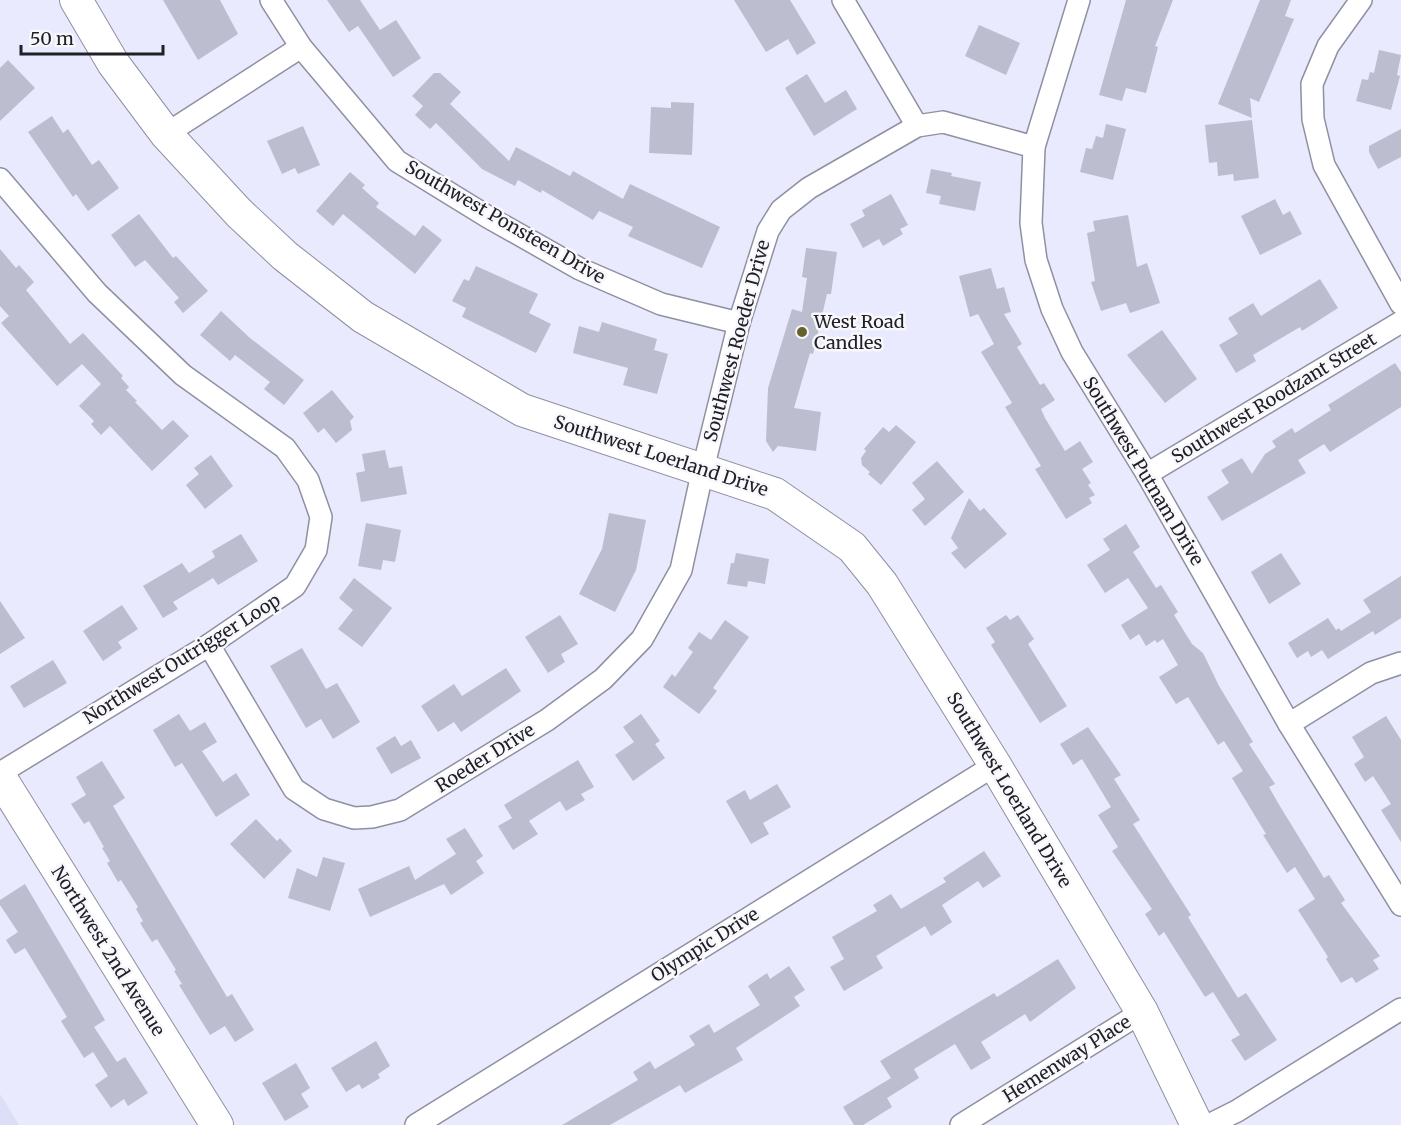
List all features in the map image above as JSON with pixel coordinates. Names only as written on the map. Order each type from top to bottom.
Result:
[{"type":"street","name":"Southwest Loerland Drive","points":[[75,0],[113,63],[166,134],[239,213],[285,256],[363,317],[522,410],[775,494],[852,547],[882,584],[995,765],[1142,1012],[1197,1125]]},
{"type":"street","name":"Southwest Ponsteen Drive","points":[[271,0],[301,48],[396,160],[488,217],[580,269],[661,304],[738,323]]},
{"type":"street","points":[[843,0],[917,126]]},
{"type":"street","name":"Southwest Putnam Drive","points":[[1079,0],[1034,147],[1031,223],[1036,260],[1052,309],[1072,352],[1147,474],[1289,724],[1401,905]]},
{"type":"street","points":[[1361,0],[1328,46],[1312,84],[1313,119],[1324,165],[1401,304]]},
{"type":"street","points":[[166,134],[301,48]]},
{"type":"street","name":"Southwest Roeder Drive","points":[[702,469],[738,323],[768,231],[781,210],[809,188],[917,126],[943,122],[1034,147]]},
{"type":"street","name":"Northwest Outrigger Loop","points":[[0,178],[97,293],[183,375],[285,448],[308,480],[321,517],[316,550],[295,586],[209,645],[0,773]]},
{"type":"street","name":"Southwest Roodzant Street","points":[[1147,474],[1401,322]]},
{"type":"street","name":"Roeder Drive","points":[[209,645],[294,789],[324,808],[354,818],[372,817],[400,810],[547,720],[603,679],[642,639],[681,570],[702,469]]},
{"type":"street","points":[[1289,724],[1371,673],[1401,663]]},
{"type":"street","name":"Olympic Drive","points":[[416,1125],[995,765]]},
{"type":"street","name":"Northwest 2nd Avenue","points":[[0,777],[217,1125]]},
{"type":"street","points":[[1209,1125],[1238,1111],[1401,1009]]},
{"type":"street","name":"Hemenway Place","points":[[961,1125],[1142,1012]]},
{"type":"shaded area","points":[[0,1094],[19,1125],[0,1125]]},
{"type":"building","points":[[163,0],[220,0],[238,34],[198,60]]},
{"type":"building","points":[[327,0],[360,0],[380,30],[396,20],[421,58],[393,77],[358,26],[349,32]]},
{"type":"building","points":[[734,0],[790,0],[816,43],[797,55],[788,39],[766,52]]},
{"type":"building","points":[[1126,0],[1173,0],[1155,46],[1158,47],[1146,93],[1126,88],[1122,101],[1099,95]]},
{"type":"building","points":[[1260,0],[1291,0],[1285,16],[1294,19],[1259,102],[1250,98],[1252,118],[1218,104]]},
{"type":"building","points":[[979,25],[1020,43],[1006,75],[965,56]]},
{"type":"building","points":[[1379,50],[1401,55],[1397,75],[1400,76],[1391,110],[1356,101],[1362,79],[1368,80],[1370,72],[1374,73]]},
{"type":"building","points":[[8,60],[35,88],[0,121],[0,68]]},
{"type":"building","points":[[434,73],[440,73],[461,92],[450,104],[509,161],[516,147],[570,176],[573,171],[623,199],[630,184],[720,227],[702,268],[628,236],[633,227],[599,211],[593,220],[542,190],[541,193],[518,180],[515,186],[482,169],[436,123],[430,129],[415,115],[423,106],[412,96]]},
{"type":"building","points":[[807,74],[825,103],[846,90],[857,109],[814,136],[785,88]]},
{"type":"building","points":[[671,102],[694,103],[692,155],[649,153],[651,107],[671,108]]},
{"type":"building","points":[[52,116],[63,133],[68,129],[92,165],[99,160],[119,188],[88,211],[76,194],[73,197],[28,132]]},
{"type":"building","points":[[1252,120],[1259,178],[1234,181],[1233,174],[1218,176],[1217,162],[1209,163],[1205,125]]},
{"type":"building","points":[[1106,124],[1126,129],[1113,180],[1080,172],[1086,148],[1092,149],[1096,136],[1103,138]]},
{"type":"building","points":[[303,126],[320,165],[298,174],[295,168],[282,174],[267,141]]},
{"type":"building","points":[[1401,129],[1401,157],[1378,169],[1369,152],[1369,146]]},
{"type":"building","points":[[931,169],[981,182],[975,211],[939,204],[941,196],[926,193]]},
{"type":"building","points":[[350,172],[365,185],[362,188],[379,203],[376,207],[415,236],[423,225],[442,240],[415,274],[343,214],[333,226],[316,211]]},
{"type":"building","points":[[891,194],[908,225],[900,229],[903,234],[883,246],[879,239],[863,248],[850,224],[865,216],[862,210]]},
{"type":"building","points":[[1275,199],[1283,215],[1290,211],[1302,234],[1260,255],[1241,216]]},
{"type":"building","points":[[139,214],[173,258],[176,256],[208,291],[183,313],[174,302],[179,298],[145,260],[135,267],[111,235]]},
{"type":"building","points":[[1128,215],[1137,267],[1147,263],[1160,303],[1130,313],[1126,303],[1101,311],[1091,282],[1095,281],[1087,233],[1095,231],[1093,221]]},
{"type":"building","points":[[806,248],[837,252],[831,294],[827,294],[813,354],[810,353],[794,408],[821,412],[816,451],[778,446],[773,452],[766,441],[768,388],[792,309],[802,312],[807,278],[802,277]]},
{"type":"building","points":[[0,249],[16,268],[19,265],[34,282],[26,290],[70,344],[83,333],[123,376],[121,378],[129,387],[126,390],[162,430],[173,420],[189,436],[152,471],[110,426],[101,435],[91,424],[94,421],[79,406],[101,384],[82,364],[57,386],[1,323],[9,316],[0,306]]},
{"type":"building","points":[[476,266],[538,294],[529,313],[551,324],[536,353],[462,317],[466,308],[452,301],[464,279],[469,281]]},
{"type":"building","points":[[991,268],[997,289],[1004,287],[1011,312],[1004,314],[1022,344],[1017,347],[1040,385],[1044,383],[1055,400],[1041,409],[1045,418],[1065,451],[1080,441],[1093,462],[1082,469],[1095,495],[1089,498],[1092,503],[1066,519],[1035,469],[1041,466],[1005,407],[1012,403],[981,352],[994,344],[978,314],[970,317],[959,276]]},
{"type":"building","points":[[1320,279],[1338,308],[1302,331],[1300,327],[1253,355],[1256,361],[1236,373],[1219,345],[1238,334],[1228,318],[1253,303],[1261,316]]},
{"type":"building","points":[[221,311],[250,338],[304,380],[284,405],[264,389],[270,382],[235,355],[230,361],[200,335]]},
{"type":"building","points":[[602,322],[657,339],[654,350],[668,354],[657,394],[623,385],[628,368],[573,353],[579,326],[599,332]]},
{"type":"building","points":[[1162,330],[1197,379],[1165,403],[1127,355]]},
{"type":"building","points":[[1395,363],[1401,372],[1401,407],[1330,452],[1324,444],[1298,460],[1306,473],[1222,521],[1207,497],[1229,483],[1221,470],[1242,458],[1252,474],[1265,454],[1276,447],[1272,441],[1292,428],[1295,433],[1331,410],[1328,405]]},
{"type":"building","points":[[332,390],[354,417],[350,421],[352,430],[336,443],[324,428],[318,433],[303,413]]},
{"type":"building","points":[[896,425],[916,442],[881,485],[868,474],[870,472],[862,465],[861,458],[866,451],[864,449],[883,427],[889,432]]},
{"type":"building","points":[[385,450],[389,468],[402,466],[407,494],[361,502],[356,473],[365,471],[362,454]]},
{"type":"building","points":[[211,455],[233,486],[205,509],[186,485],[199,474],[194,468]]},
{"type":"building","points":[[937,461],[964,492],[925,526],[912,510],[925,499],[912,483]]},
{"type":"building","points":[[969,498],[980,511],[984,508],[1007,534],[965,569],[951,553],[958,548],[951,538]]},
{"type":"building","points":[[609,513],[646,520],[636,570],[615,612],[579,594],[602,549]]},
{"type":"building","points":[[366,523],[401,530],[395,562],[383,560],[381,570],[358,566]]},
{"type":"building","points":[[1126,524],[1140,547],[1133,552],[1156,588],[1161,585],[1178,612],[1174,615],[1192,644],[1203,653],[1219,686],[1253,742],[1249,744],[1275,784],[1269,787],[1278,803],[1324,878],[1329,875],[1345,900],[1341,903],[1380,956],[1373,960],[1379,969],[1356,983],[1352,977],[1341,983],[1326,959],[1328,957],[1298,910],[1315,899],[1295,867],[1287,873],[1263,835],[1266,834],[1232,778],[1243,771],[1224,741],[1218,745],[1188,697],[1176,704],[1159,677],[1178,665],[1163,639],[1157,643],[1155,640],[1146,646],[1139,634],[1130,640],[1121,625],[1148,608],[1128,578],[1105,593],[1087,565],[1110,550],[1103,539]]},
{"type":"building","points":[[241,534],[258,561],[218,585],[213,578],[173,602],[178,609],[163,618],[143,586],[182,563],[189,573],[215,557],[212,551]]},
{"type":"building","points":[[736,553],[769,559],[765,584],[748,581],[747,587],[727,584],[731,563],[734,563]]},
{"type":"building","points":[[1281,553],[1301,584],[1269,604],[1251,572]]},
{"type":"building","points":[[1401,576],[1401,618],[1375,635],[1373,631],[1328,659],[1322,650],[1311,657],[1308,651],[1297,658],[1288,643],[1328,618],[1336,630],[1339,628],[1341,631],[1371,612],[1363,600]]},
{"type":"building","points":[[354,578],[392,608],[362,647],[338,629],[353,610],[339,598]]},
{"type":"building","points":[[0,601],[25,638],[0,654]]},
{"type":"building","points":[[122,605],[138,629],[118,642],[122,648],[103,661],[83,631]]},
{"type":"building","points":[[560,615],[578,644],[561,654],[565,662],[548,673],[525,637]]},
{"type":"building","points":[[1006,615],[1010,620],[1018,615],[1034,639],[1028,644],[1067,706],[1040,723],[991,645],[995,642],[986,628]]},
{"type":"building","points":[[725,620],[749,637],[713,688],[717,691],[699,714],[663,687],[672,674],[675,677],[693,652],[688,648],[699,632],[711,640]]},
{"type":"building","points":[[302,648],[326,689],[337,683],[360,722],[333,739],[321,719],[306,728],[270,666]]},
{"type":"building","points":[[53,660],[67,683],[24,708],[10,686]]},
{"type":"building","points":[[506,668],[521,691],[461,732],[454,722],[438,732],[421,706],[454,684],[462,696]]},
{"type":"building","points":[[179,714],[190,731],[205,722],[217,742],[202,751],[223,782],[236,773],[250,795],[216,817],[182,763],[175,767],[153,730]]},
{"type":"building","points":[[641,714],[660,741],[655,744],[665,758],[633,781],[615,755],[634,742],[623,727]]},
{"type":"building","points":[[1386,716],[1401,740],[1401,842],[1381,810],[1391,804],[1373,776],[1365,782],[1354,764],[1364,757],[1352,737]]},
{"type":"building","points":[[1088,727],[1121,775],[1114,779],[1140,820],[1133,824],[1191,915],[1188,917],[1238,998],[1246,993],[1277,1040],[1245,1061],[1231,1040],[1240,1035],[1213,992],[1205,997],[1164,932],[1159,936],[1145,914],[1152,909],[1112,851],[1118,847],[1098,815],[1111,807],[1082,759],[1073,765],[1060,744]]},
{"type":"building","points":[[395,736],[401,746],[411,740],[421,758],[391,774],[376,748]]},
{"type":"building","points":[[578,760],[594,787],[581,794],[585,800],[566,811],[560,801],[529,821],[538,834],[513,850],[498,826],[512,818],[504,805]]},
{"type":"building","points":[[102,761],[125,798],[113,806],[227,997],[232,994],[254,1030],[235,1042],[225,1026],[210,1035],[179,985],[182,984],[174,971],[176,970],[157,939],[152,942],[140,923],[143,921],[136,909],[138,907],[121,880],[118,882],[107,863],[110,861],[102,848],[104,847],[89,821],[84,824],[71,804],[86,795],[76,777]]},
{"type":"building","points":[[777,784],[791,807],[763,823],[769,834],[751,844],[726,801],[745,790],[750,800]]},
{"type":"building","points":[[256,819],[277,841],[280,838],[292,851],[264,879],[230,844]]},
{"type":"building","points":[[465,828],[483,856],[476,861],[484,873],[451,895],[444,884],[370,917],[358,889],[409,866],[415,880],[456,854],[446,839]]},
{"type":"building","points":[[984,851],[1001,876],[983,888],[978,881],[942,905],[952,922],[931,936],[925,926],[876,956],[883,968],[844,991],[830,967],[844,959],[832,937],[877,911],[873,905],[891,894],[901,909],[946,882],[943,878]]},
{"type":"building","points":[[323,857],[345,863],[330,911],[288,898],[297,868],[317,877]]},
{"type":"building","points":[[25,884],[105,1020],[94,1027],[117,1062],[125,1057],[148,1093],[128,1106],[124,1099],[111,1108],[95,1085],[108,1076],[93,1052],[84,1058],[61,1021],[67,1017],[25,948],[15,954],[6,940],[18,932],[0,905],[0,900]]},
{"type":"building","points":[[1058,959],[1076,988],[1030,1022],[1025,1014],[981,1042],[991,1058],[971,1070],[955,1044],[914,1069],[919,1078],[887,1098],[892,1107],[863,1125],[854,1125],[843,1107],[891,1078],[880,1061],[994,993],[997,997]]},
{"type":"building","points":[[789,966],[805,990],[794,997],[800,1006],[736,1048],[743,1060],[685,1093],[680,1085],[610,1125],[562,1125],[638,1080],[633,1072],[650,1061],[655,1069],[695,1045],[689,1036],[709,1024],[714,1033],[760,1005],[748,986],[767,973],[770,979]]},
{"type":"building","points":[[376,1041],[390,1066],[378,1074],[380,1078],[362,1089],[359,1084],[346,1092],[331,1068]]},
{"type":"building","points":[[296,1063],[310,1088],[301,1094],[309,1107],[285,1121],[262,1083]]},
{"type":"place","name":"West Road Candles","points":[[802,332]]}]
